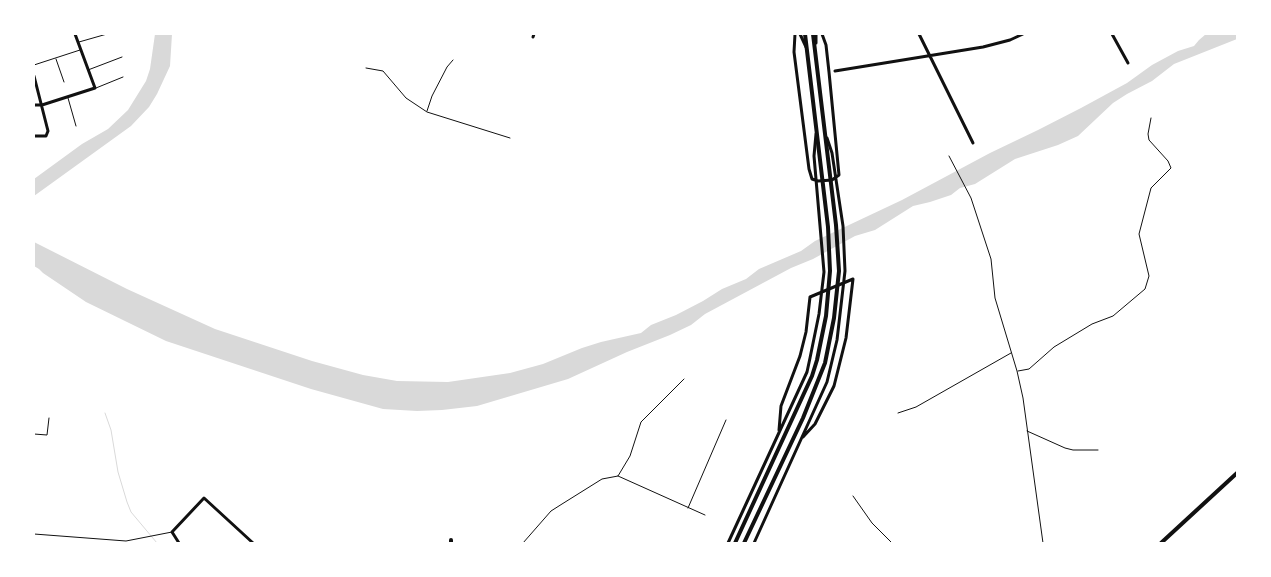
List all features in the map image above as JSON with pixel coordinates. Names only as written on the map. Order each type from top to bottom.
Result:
[{"type":"street","points":[[34,105],[42,105],[95,88],[75,34]]},
{"type":"street","points":[[796,34],[794,52],[809,168],[812,180],[818,182],[832,180],[839,174],[826,45],[822,34]]},
{"type":"street","points":[[800,34],[807,49]]},
{"type":"street","points":[[735,543],[812,376],[826,316],[830,271],[828,227],[805,34]]},
{"type":"street","points":[[744,543],[803,418],[825,364],[834,318],[839,271],[836,225],[816,60],[815,34]]},
{"type":"street","points":[[920,34],[974,143]]},
{"type":"street","points":[[835,71],[983,47],[1010,40],[1023,34]]},
{"type":"street","points":[[1112,34],[1128,63]]},
{"type":"street","points":[[34,76],[48,134],[46,136],[34,136]]},
{"type":"street","points":[[754,543],[827,382],[841,318],[845,271],[843,226],[832,153],[824,132]]},
{"type":"street","points":[[728,543],[807,372],[820,314],[824,272],[814,156],[816,133]]},
{"type":"street","points":[[779,434],[779,414],[800,356],[806,332],[810,297],[853,279],[846,338],[834,386],[815,424],[800,439]]},
{"type":"street","points":[[1161,543],[1237,473]]},
{"type":"street","points":[[179,543],[172,532],[204,498],[253,543]]},
{"type":"lane","points":[[77,42],[107,34]]},
{"type":"lane","points":[[34,65],[80,50]]},
{"type":"lane","points":[[88,70],[122,57]]},
{"type":"lane","points":[[56,58],[64,82]]},
{"type":"lane","points":[[427,112],[432,96],[447,67],[453,60]]},
{"type":"lane","points":[[366,68],[382,71],[406,98],[427,112],[510,138]]},
{"type":"lane","points":[[95,88],[123,77]]},
{"type":"lane","points":[[67,97],[76,126]]},
{"type":"lane","points":[[1017,371],[1029,368],[1054,347],[1092,324],[1113,316],[1146,289],[1149,276],[1139,234],[1151,188],[1171,168],[1168,161],[1149,140],[1148,134],[1151,118]]},
{"type":"lane","points":[[949,156],[971,198],[992,259],[995,298],[1017,371],[1043,543]]},
{"type":"lane","points":[[898,413],[916,407],[1012,353]]},
{"type":"lane","points":[[618,476],[630,456],[641,422],[684,379]]},
{"type":"lane","points":[[34,434],[47,435],[49,418]]},
{"type":"lane","points":[[688,508],[726,420]]},
{"type":"lane","points":[[1027,430],[1072,450],[1098,450]]},
{"type":"lane","points":[[523,543],[556,508],[602,479],[618,476],[704,515]]},
{"type":"lane","points":[[853,496],[872,523],[892,543]]},
{"type":"lane","points":[[34,534],[109,542],[172,532]]},
{"type":"shaded area","points":[[155,34],[172,34],[170,66],[149,107],[131,126],[34,196],[34,179],[82,144],[108,129],[128,110],[146,81],[150,69]]},
{"type":"shaded area","points":[[1206,34],[1237,34],[1237,39],[1174,64],[1152,81],[1113,103],[1078,136],[1058,145],[1015,159],[975,184],[960,188],[951,195],[913,206],[875,230],[855,236],[813,259],[791,268],[670,335],[568,379],[477,406],[417,411],[383,409],[311,389],[166,341],[86,302],[34,266],[34,242],[127,289],[215,329],[312,361],[363,375],[397,381],[448,382],[510,373],[543,364],[601,342],[641,333],[651,325],[676,315],[722,289],[746,279],[759,269],[801,251],[815,241],[902,200],[990,153],[1081,108],[1127,83],[1152,65],[1178,51],[1194,46]]},
{"type":"waterway","points":[[105,413],[111,430],[118,472],[127,502],[131,512],[157,543]]}]
